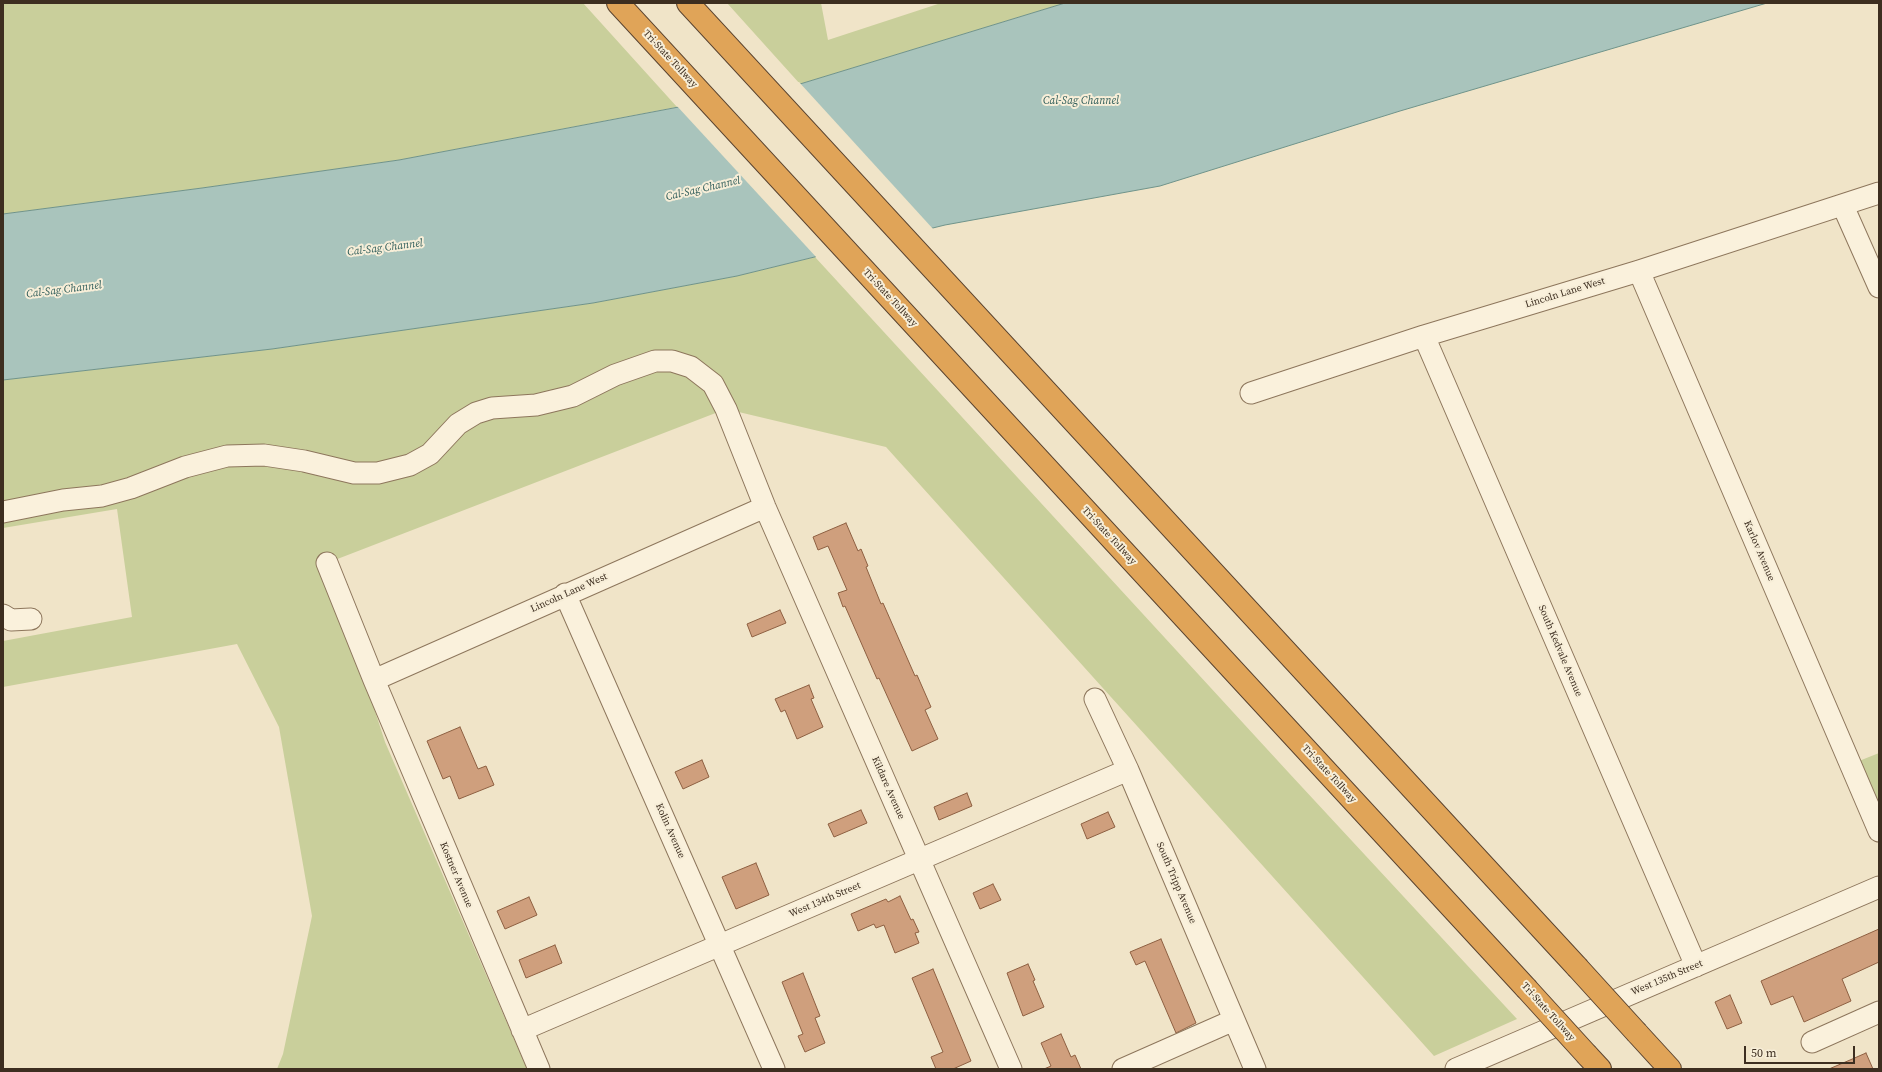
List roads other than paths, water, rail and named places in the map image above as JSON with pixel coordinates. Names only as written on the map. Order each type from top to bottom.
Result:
[{"type":"highway","points":[[688,3],[1010,350],[1670,1069]]},
{"type":"highway","name":"Tri-State Tollway","points":[[622,7],[1594,1062]]},
{"type":"street","name":"Lincoln Lane West","points":[[1251,393],[1424,336],[1639,271],[1843,206],[1879,193]]},
{"type":"street","points":[[1843,206],[1879,287]]},
{"type":"street","name":"Karlov Avenue","points":[[1639,271],[1879,831]]},
{"type":"street","name":"South Kedvale Avenue","points":[[1424,336],[1696,966]]},
{"type":"street","name":"Kildare Avenue","points":[[3,512],[63,500],[102,496],[131,488],[185,467],[227,456],[264,455],[304,461],[354,473],[378,473],[410,465],[430,454],[458,424],[476,413],[492,408],[536,405],[572,396],[615,375],[655,361],[672,361],[691,367],[713,384],[726,409],[765,508],[1011,1069]]},
{"type":"street","name":"Lincoln Lane West","points":[[374,680],[565,594],[765,508]]},
{"type":"street","name":"Kostner Avenue","points":[[327,563],[374,680],[538,1069]]},
{"type":"street","name":"Kolin Avenue","points":[[565,594],[774,1069]]},
{"type":"street","points":[[3,616],[11,620],[31,619]]},
{"type":"street","name":"South Tripp Avenue","points":[[1095,699],[1128,770],[1255,1069]]},
{"type":"street","name":"West 134th Street","points":[[522,1030],[1128,770]]},
{"type":"street","name":"West 135th Street","points":[[1462,1068],[1879,887]]},
{"type":"street","points":[[1812,1042],[1879,1012]]},
{"type":"street","points":[[1123,1069],[1234,1020]]},
{"type":"water","name":"Cal-Sag Channel","points":[[1065,3],[1767,3],[1400,111],[1160,186],[945,225],[737,276],[593,303],[272,349],[3,380],[3,214],[399,160],[800,84]]}]
